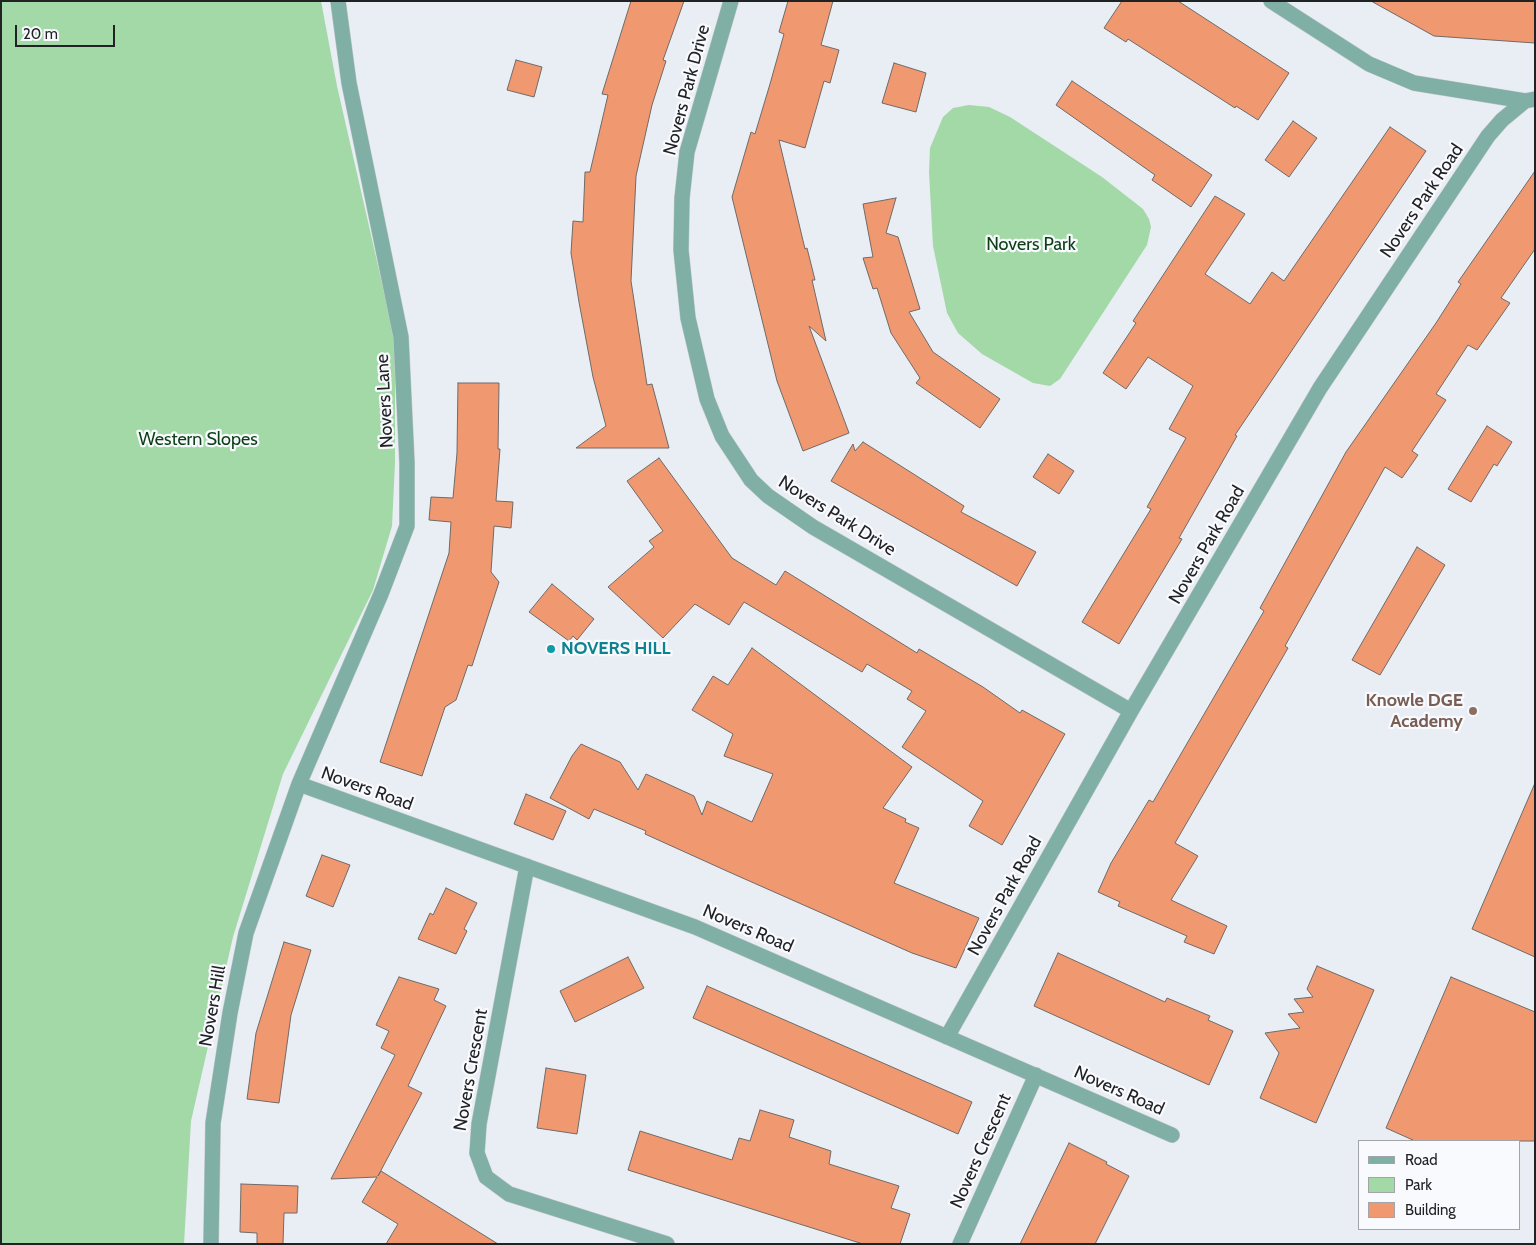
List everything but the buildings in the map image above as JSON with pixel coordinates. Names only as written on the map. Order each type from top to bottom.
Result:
[{"type":"street","name":"Novers Lane","points":[[298,784],[381,594],[407,526],[407,463],[401,336],[349,83],[338,1]]},
{"type":"street","name":"Novers Park Drive","points":[[731,1],[686,152],[682,198],[681,250],[688,318],[707,399],[722,436],[751,480],[768,496],[813,527],[1131,711]]},
{"type":"street","points":[[1271,1],[1369,64],[1414,83],[1530,100]]},
{"type":"street","name":"Novers Park Road","points":[[947,1037],[1131,711],[1320,388],[1488,136],[1502,120],[1530,100]]},
{"type":"street","name":"Novers Road","points":[[298,784],[695,927],[1172,1134]]},
{"type":"street","name":"Novers Hill","points":[[211,1244],[213,1124],[230,1013],[246,933],[298,784]]},
{"type":"street","name":"Novers Crescent","points":[[527,866],[479,1124],[477,1153],[486,1177],[509,1194],[667,1244]]},
{"type":"street","name":"Novers Crescent","points":[[960,1244],[1036,1075]]},
{"type":"green space","name":"Western Slopes","points":[[1,1],[321,1],[337,86],[395,340],[395,463],[392,526],[373,590],[283,774],[233,937],[191,1121],[184,1244],[1,1244]]},
{"type":"green space","name":"Novers Park","points":[[969,105],[989,107],[1010,117],[1102,177],[1143,209],[1149,219],[1151,227],[1147,245],[1060,379],[1050,386],[1033,383],[982,354],[958,333],[947,313],[933,246],[929,172],[930,148],[943,117],[953,108]]},
{"type":"place","name":"NOVERS HILL","points":[[551,649]]},
{"type":"place","name":"Knowle DGE Academy","points":[[1473,711]]}]
